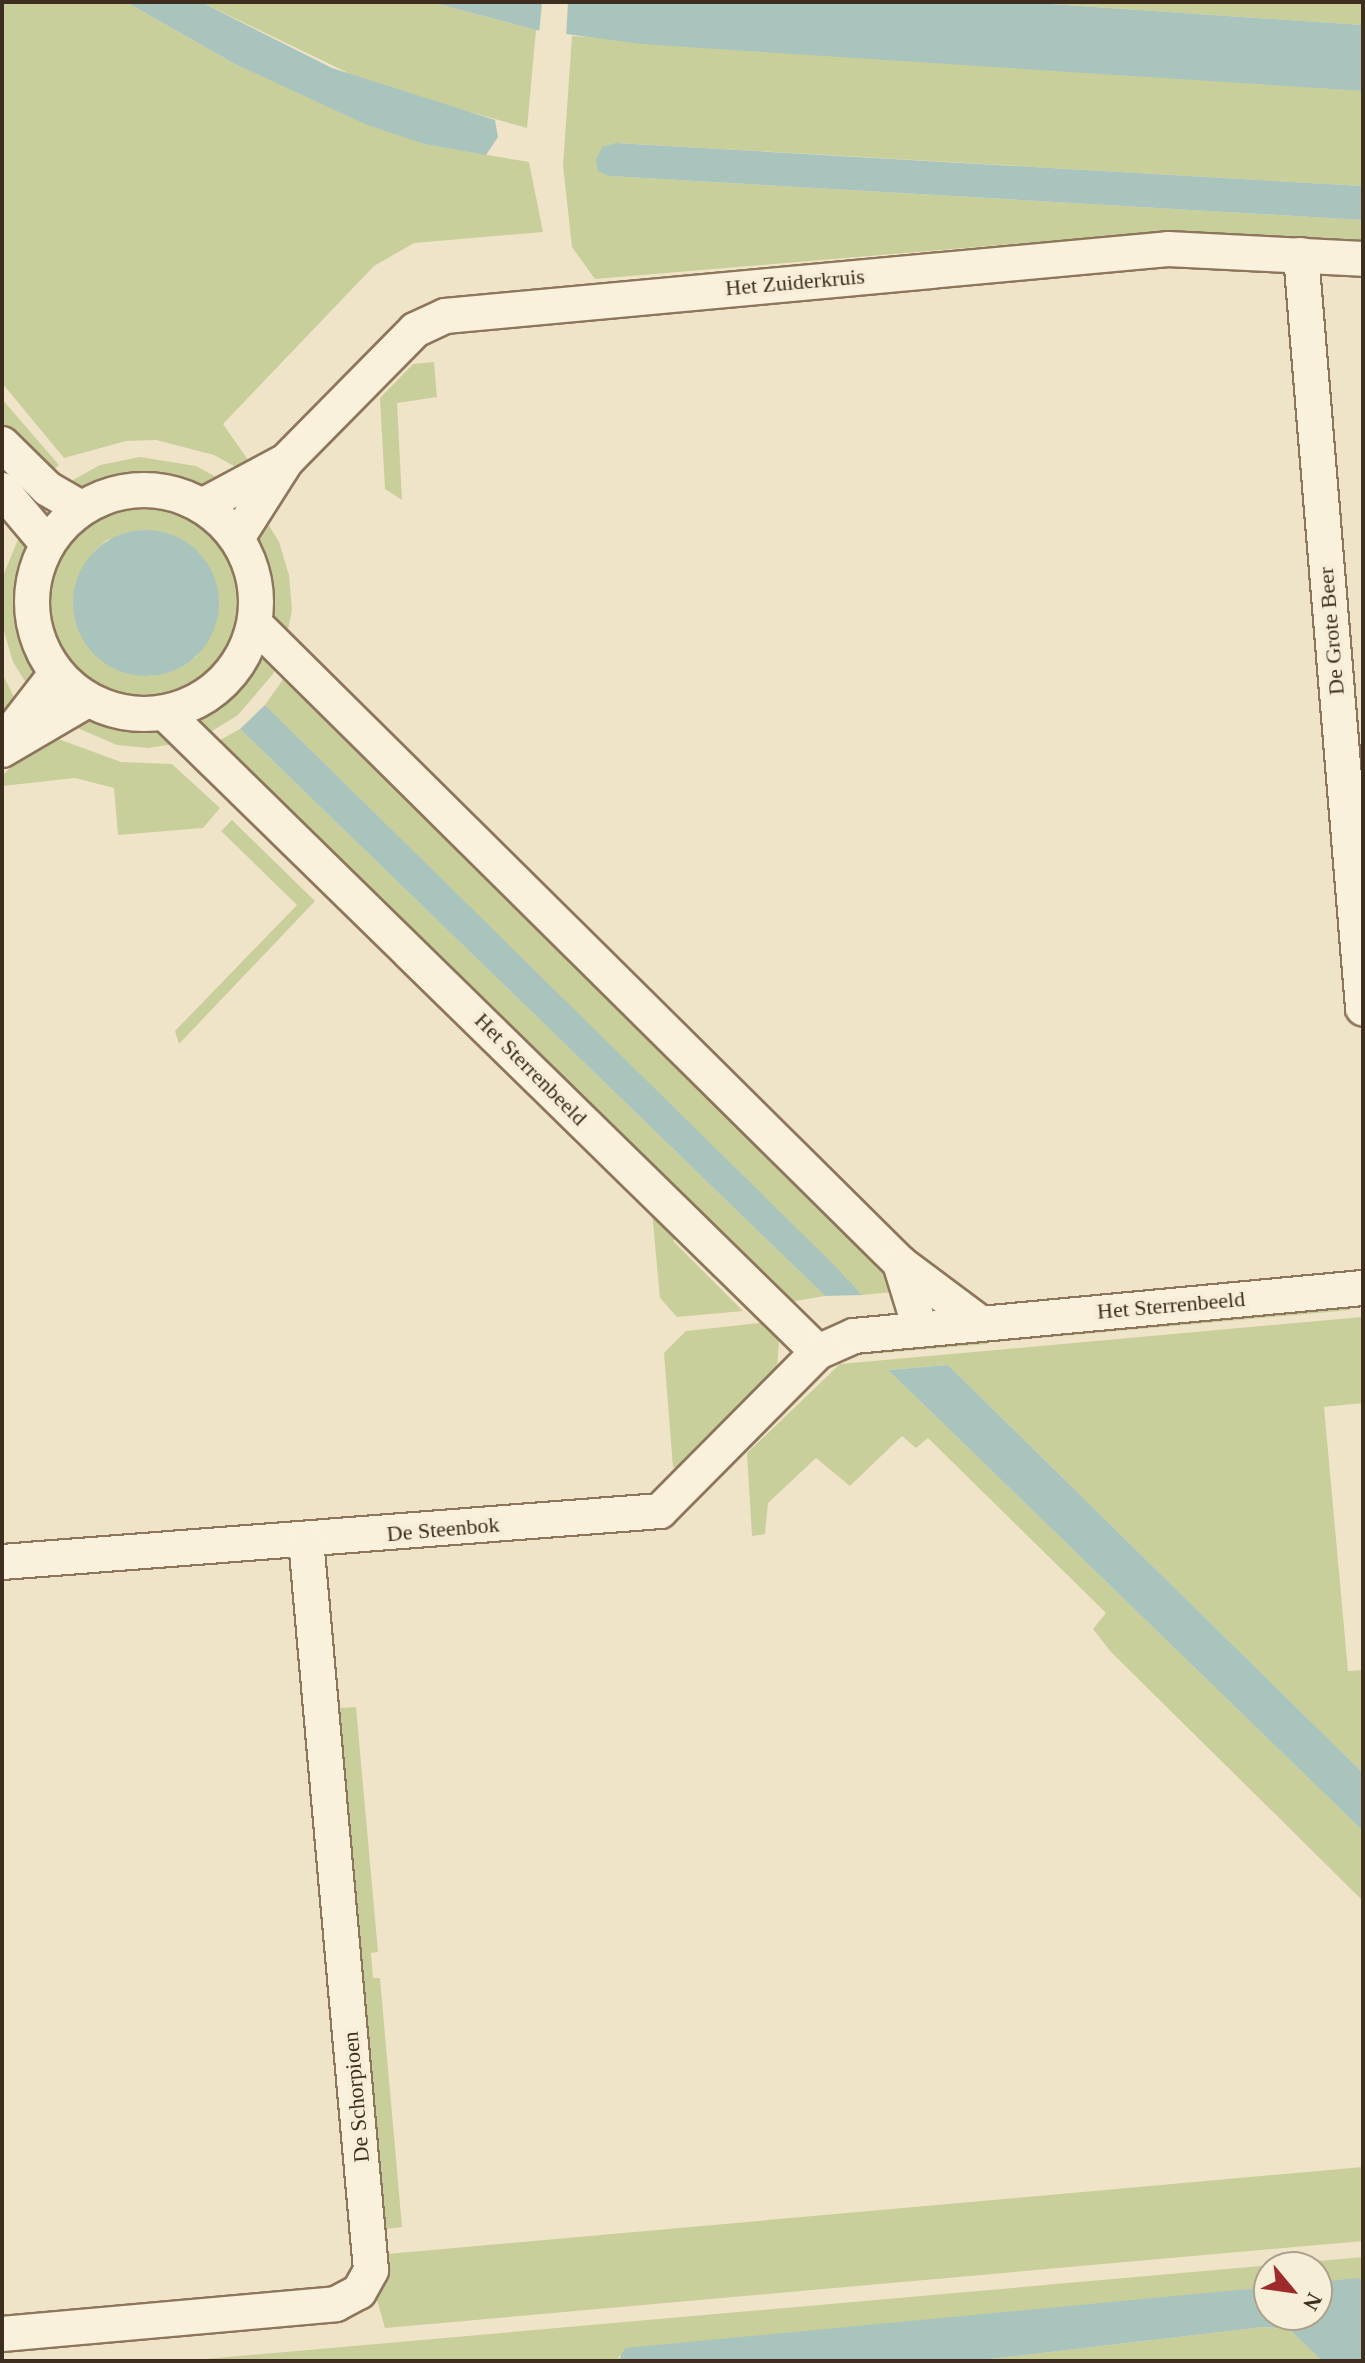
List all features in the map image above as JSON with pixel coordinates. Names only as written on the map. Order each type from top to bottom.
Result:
[{"type":"street","name":"Het Zuiderkruis","points":[[237,538],[286,461],[415,330],[445,316],[1168,249],[1363,259]]},
{"type":"street","name":"De Grote Beer","points":[[1301,255],[1354,816],[1363,1008]]},
{"type":"street","points":[[2,444],[48,489],[79,507]]},
{"type":"street","name":"Het Zuiderkruis","points":[[202,506],[286,461]]},
{"type":"street","points":[[155,489],[202,506],[237,538],[255,582],[255,624],[246,650],[215,689],[166,714],[135,716],[86,701],[56,674],[34,623],[34,585],[46,542],[79,507],[107,495],[155,489]]},
{"type":"street","points":[[2,490],[46,542]]},
{"type":"street","points":[[255,624],[900,1263],[979,1322]]},
{"type":"street","points":[[2,747],[56,674]]},
{"type":"street","points":[[2,747],[86,701]]},
{"type":"street","name":"Het Sterrenbeeld","points":[[166,714],[818,1352],[854,1336],[920,1328],[1363,1288]]},
{"type":"street","points":[[900,1263],[920,1328]]},
{"type":"street","name":"De Steenbok","points":[[2,1562],[660,1511],[818,1352]]},
{"type":"street","name":"De Schorpioen","points":[[2,2334],[336,2304],[359,2292],[371,2270],[306,1540]]},
{"type":"green space","points":[[2,2],[126,2],[235,64],[366,123],[424,144],[529,162],[543,232],[414,243],[374,266],[223,424],[253,467],[241,470],[214,455],[156,440],[126,441],[64,458],[2,383]]},
{"type":"green space","points":[[201,2],[431,2],[536,30],[527,128],[371,84]]},
{"type":"green space","points":[[1021,2],[1363,2],[1363,25]]},
{"type":"green space","points":[[572,36],[1363,91],[1363,186],[617,143],[609,176],[1363,220],[1363,245],[1143,233],[595,279],[572,247],[563,166]]},
{"type":"green space","points":[[434,362],[437,397],[397,403],[402,500],[385,489],[380,398],[413,364]]},
{"type":"green space","points":[[2,399],[59,465],[46,477],[2,436]]},
{"type":"green space","points":[[140,457],[196,466],[231,485],[199,491],[144,481],[90,490],[62,486],[100,465]]},
{"type":"green space","points":[[158,500],[195,512],[225,536],[244,570],[249,608],[240,646],[217,677],[186,698],[131,705],[96,693],[67,670],[44,620],[45,582],[59,548],[85,520],[120,503]],"holes":[[[140,530],[170,534],[219,601],[213,631],[196,657],[152,676],[117,670],[93,552],[107,540]]]},
{"type":"green space","points":[[261,512],[279,542],[289,575],[292,610],[285,644],[270,618],[267,580],[255,546]]},
{"type":"green space","points":[[24,525],[31,552],[23,608],[36,667],[31,691],[13,662],[2,625],[3,576]]},
{"type":"green space","points":[[263,641],[281,658],[273,674],[238,715],[204,736],[186,718],[237,686]]},
{"type":"green space","points":[[291,668],[890,1270],[893,1292],[862,1295],[265,705]]},
{"type":"green space","points":[[2,673],[16,701],[2,727]]},
{"type":"green space","points":[[95,715],[161,728],[187,742],[148,748],[117,745],[61,721]]},
{"type":"green space","points":[[240,729],[825,1296],[778,1304],[211,745]]},
{"type":"green space","points":[[53,737],[121,762],[172,764],[220,808],[203,828],[118,835],[114,788],[75,778],[2,786],[2,776],[21,757]]},
{"type":"green space","points":[[232,820],[315,901],[179,1044],[175,1031],[297,905],[221,831]]},
{"type":"green space","points":[[652,1212],[677,1237],[673,1241],[743,1311],[677,1317],[660,1298]]},
{"type":"green space","points":[[1342,1306],[1351,1310],[996,1342],[998,1334]]},
{"type":"green space","points":[[1362,1317],[1363,1403],[1324,1407],[1348,1671],[1363,1670],[1363,1773],[948,1365],[888,1370],[1363,1831],[1363,1901],[1111,1652],[1093,1629],[1106,1613],[928,1438],[916,1448],[902,1436],[850,1486],[816,1458],[768,1503],[765,1534],[752,1536],[747,1453],[840,1364]]},
{"type":"green space","points":[[769,1322],[779,1342],[777,1368],[682,1469],[673,1467],[664,1353],[686,1331]]},
{"type":"green space","points":[[988,1336],[987,1344],[836,1357],[859,1349]]},
{"type":"green space","points":[[356,1707],[378,1952],[371,1953],[373,1978],[380,1978],[402,2227],[384,2229],[338,1708]]},
{"type":"green space","points":[[1363,2167],[1363,2241],[385,2328],[375,2293],[388,2276],[387,2254]]},
{"type":"green space","points":[[1363,2257],[1363,2281],[1333,2282],[1333,2260]]},
{"type":"green space","points":[[1253,2267],[1253,2289],[619,2356],[618,2361],[183,2361]]},
{"type":"green space","points":[[1253,2328],[1253,2331],[1291,2331],[1322,2361],[974,2361]]},
{"type":"water","points":[[126,2],[201,2],[332,68],[495,120],[498,137],[486,155],[424,144],[365,124],[235,64]]},
{"type":"water","points":[[431,2],[1021,2],[1363,25],[1363,91],[641,44],[536,30]]},
{"type":"water","points":[[616,143],[1363,186],[1363,220],[609,176],[598,171],[596,160],[602,147]]},
{"type":"water","points":[[146,530],[174,535],[198,551],[214,575],[219,603],[214,631],[198,655],[174,671],[146,676],[118,671],[94,655],[78,631],[73,603],[78,575],[94,551],[118,535]]},
{"type":"water","points":[[265,705],[862,1295],[825,1296],[240,729]]},
{"type":"water","points":[[948,1365],[1363,1773],[1363,1831],[888,1370]]},
{"type":"water","points":[[1358,2278],[1363,2281],[1363,2361],[1322,2361],[1291,2331],[1333,2331],[1333,2280]]},
{"type":"water","points":[[1253,2289],[1253,2328],[974,2361],[618,2361],[625,2348]]},
{"type":"pier","points":[[542,2],[568,2],[566,39],[539,34]]}]
